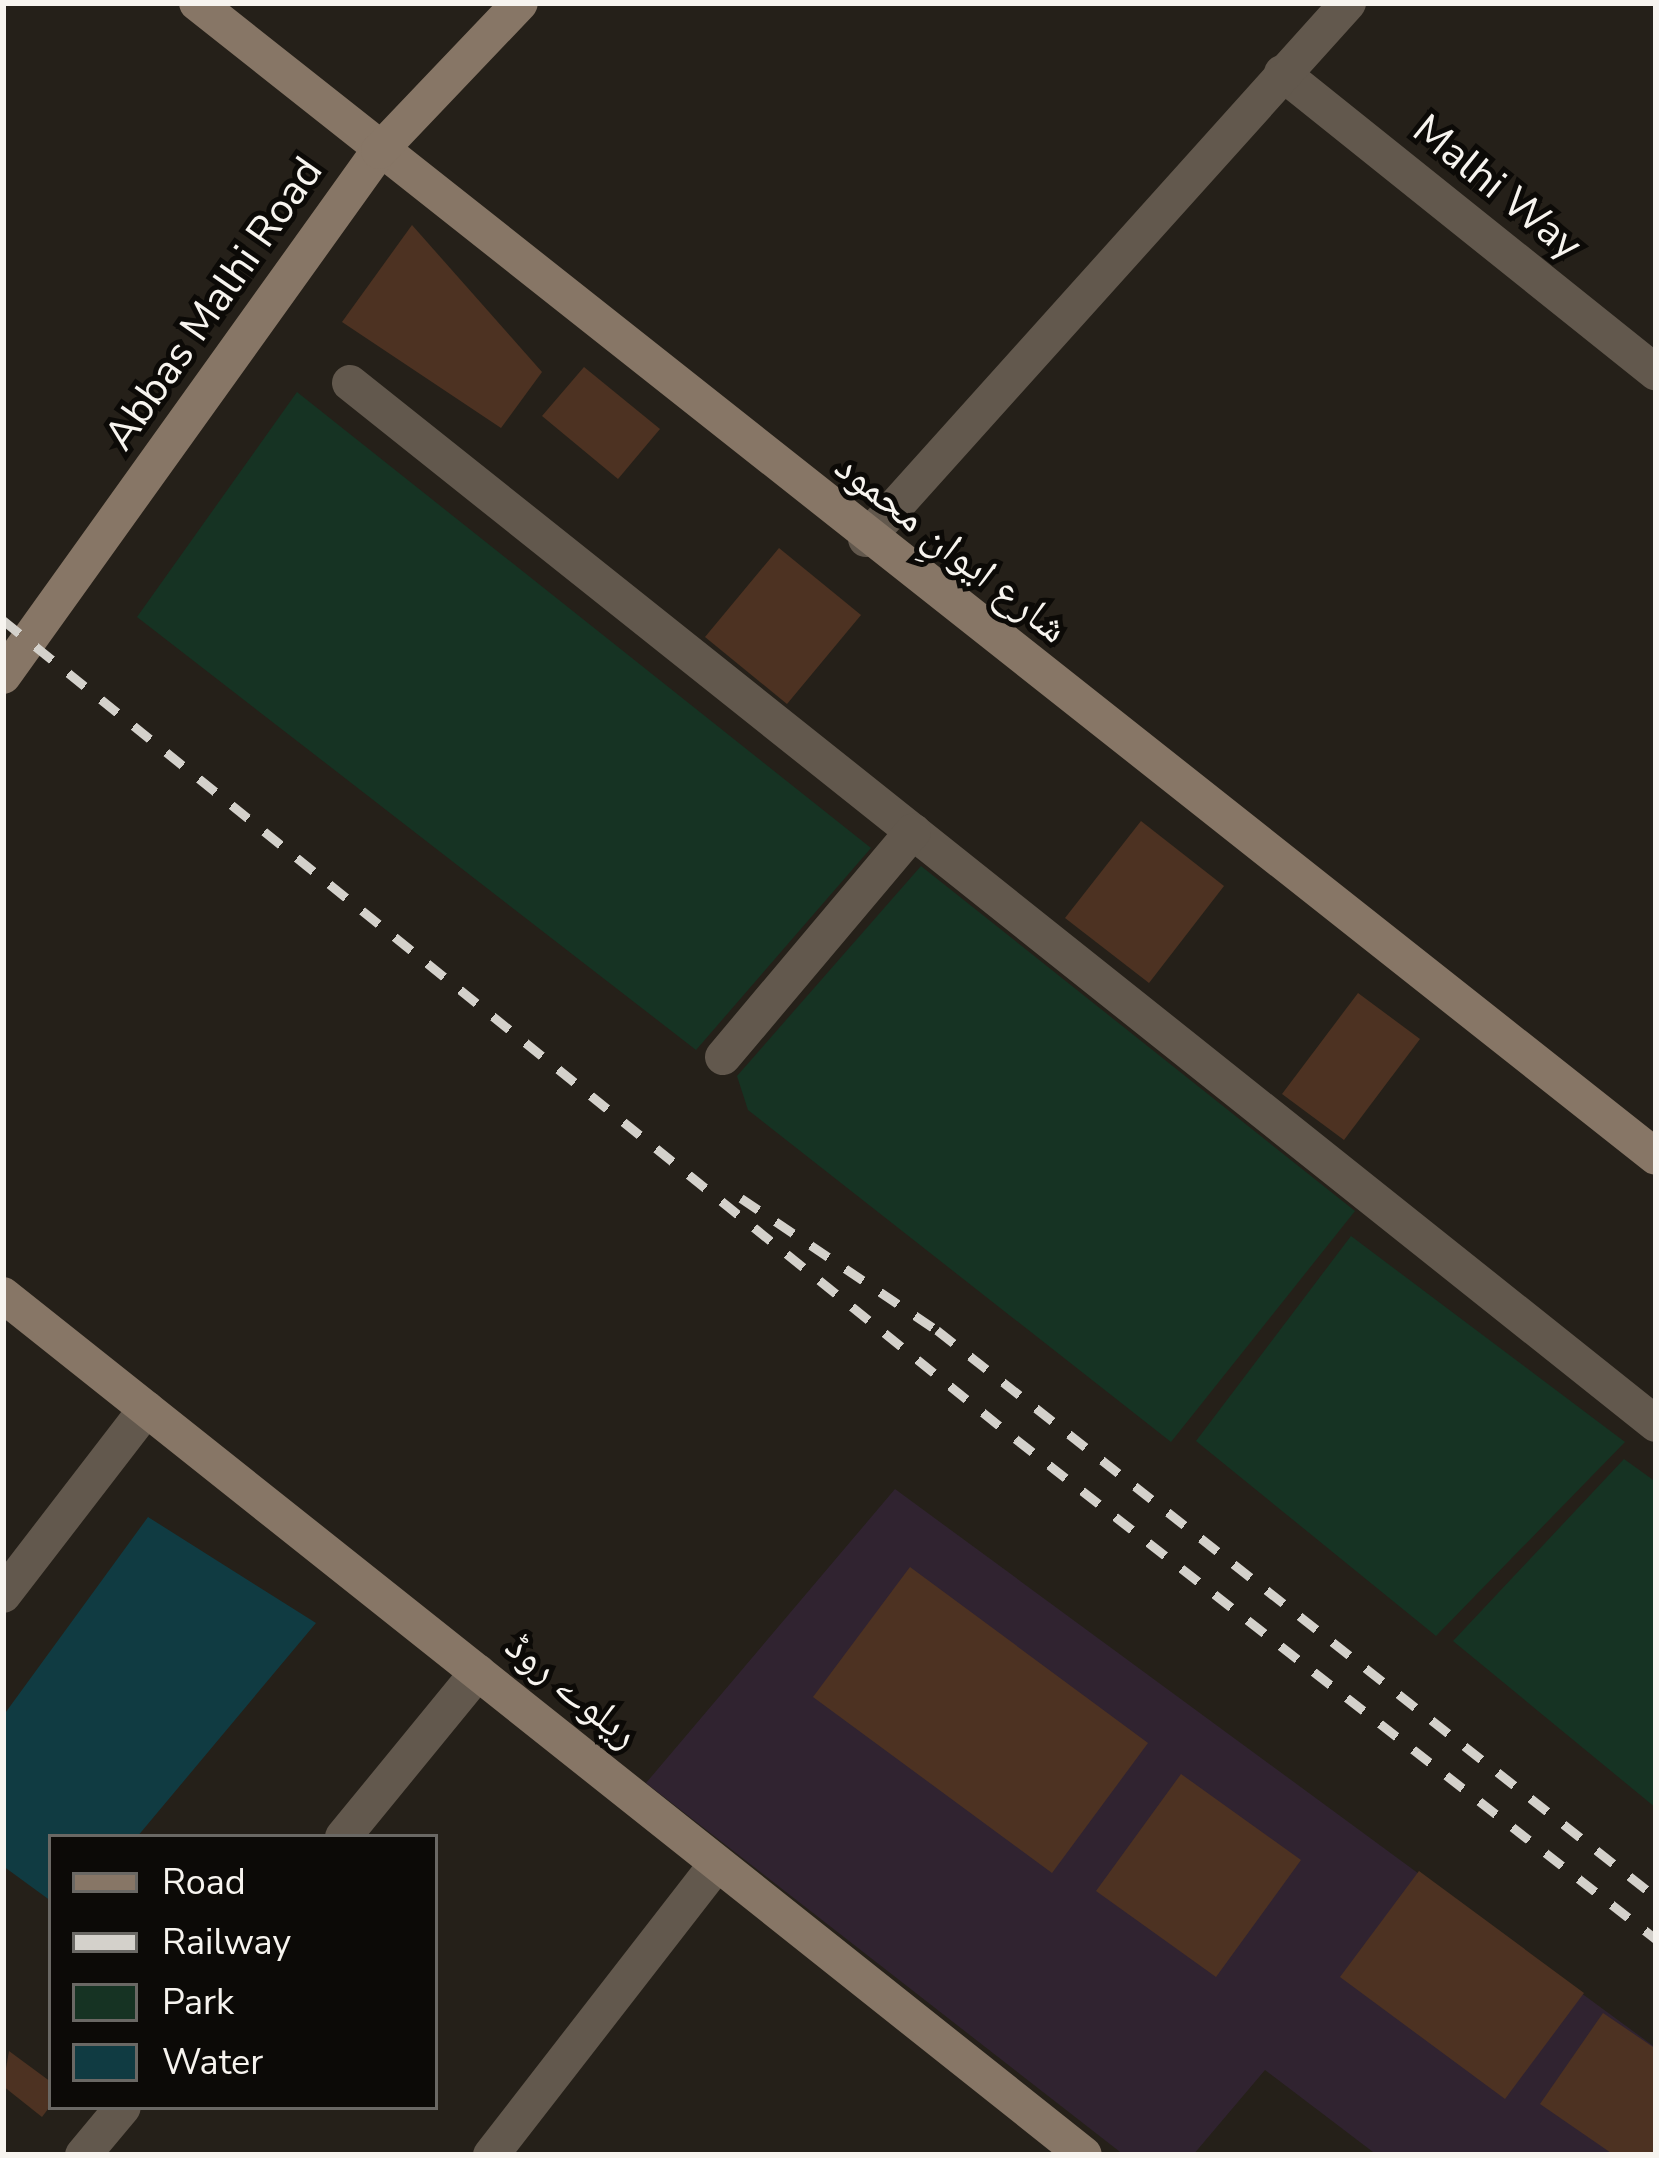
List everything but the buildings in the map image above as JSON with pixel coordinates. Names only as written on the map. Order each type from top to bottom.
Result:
[{"type":"street","name":"شارع ایوانِ محمود","points":[[197,3],[866,539],[1656,1156]]},
{"type":"street","name":"Abbas Malhi Road","points":[[3,676],[379,152],[520,3]]},
{"type":"street","points":[[866,539],[1348,3]]},
{"type":"street","name":"Malhi Way","points":[[1282,73],[1656,373]]},
{"type":"street","points":[[350,383],[1656,1424]]},
{"type":"street","points":[[723,1057],[913,831]]},
{"type":"street","name":"ریلوے روڈ","points":[[3,1295],[717,1864],[1067,2150]]},
{"type":"street","points":[[3,1595],[146,1409]]},
{"type":"street","points":[[345,1834],[478,1672]]},
{"type":"street","points":[[490,2155],[717,1864]]},
{"type":"street","points":[[83,2155],[120,2110]]},
{"type":"shaded area","points":[[895,1489],[1656,2048],[1656,2155],[1377,2155],[1265,2070],[1193,2155],[1124,2155],[646,1783]]},
{"type":"green space","points":[[297,392],[871,848],[696,1050],[137,617]]},
{"type":"green space","points":[[921,866],[1355,1211],[1171,1442],[748,1110],[737,1076]]},
{"type":"green space","points":[[1351,1236],[1625,1442],[1436,1636],[1196,1441]]},
{"type":"green space","points":[[1624,1459],[1656,1482],[1656,1808],[1453,1641]]},
{"type":"water","points":[[148,1517],[316,1623],[140,1834],[48,1834],[48,1899],[3,1866],[3,1716]]},
{"type":"railway","points":[[3,620],[1016,1439],[1656,1939]]},
{"type":"railway","points":[[741,1198],[937,1330],[1656,1897]]}]
